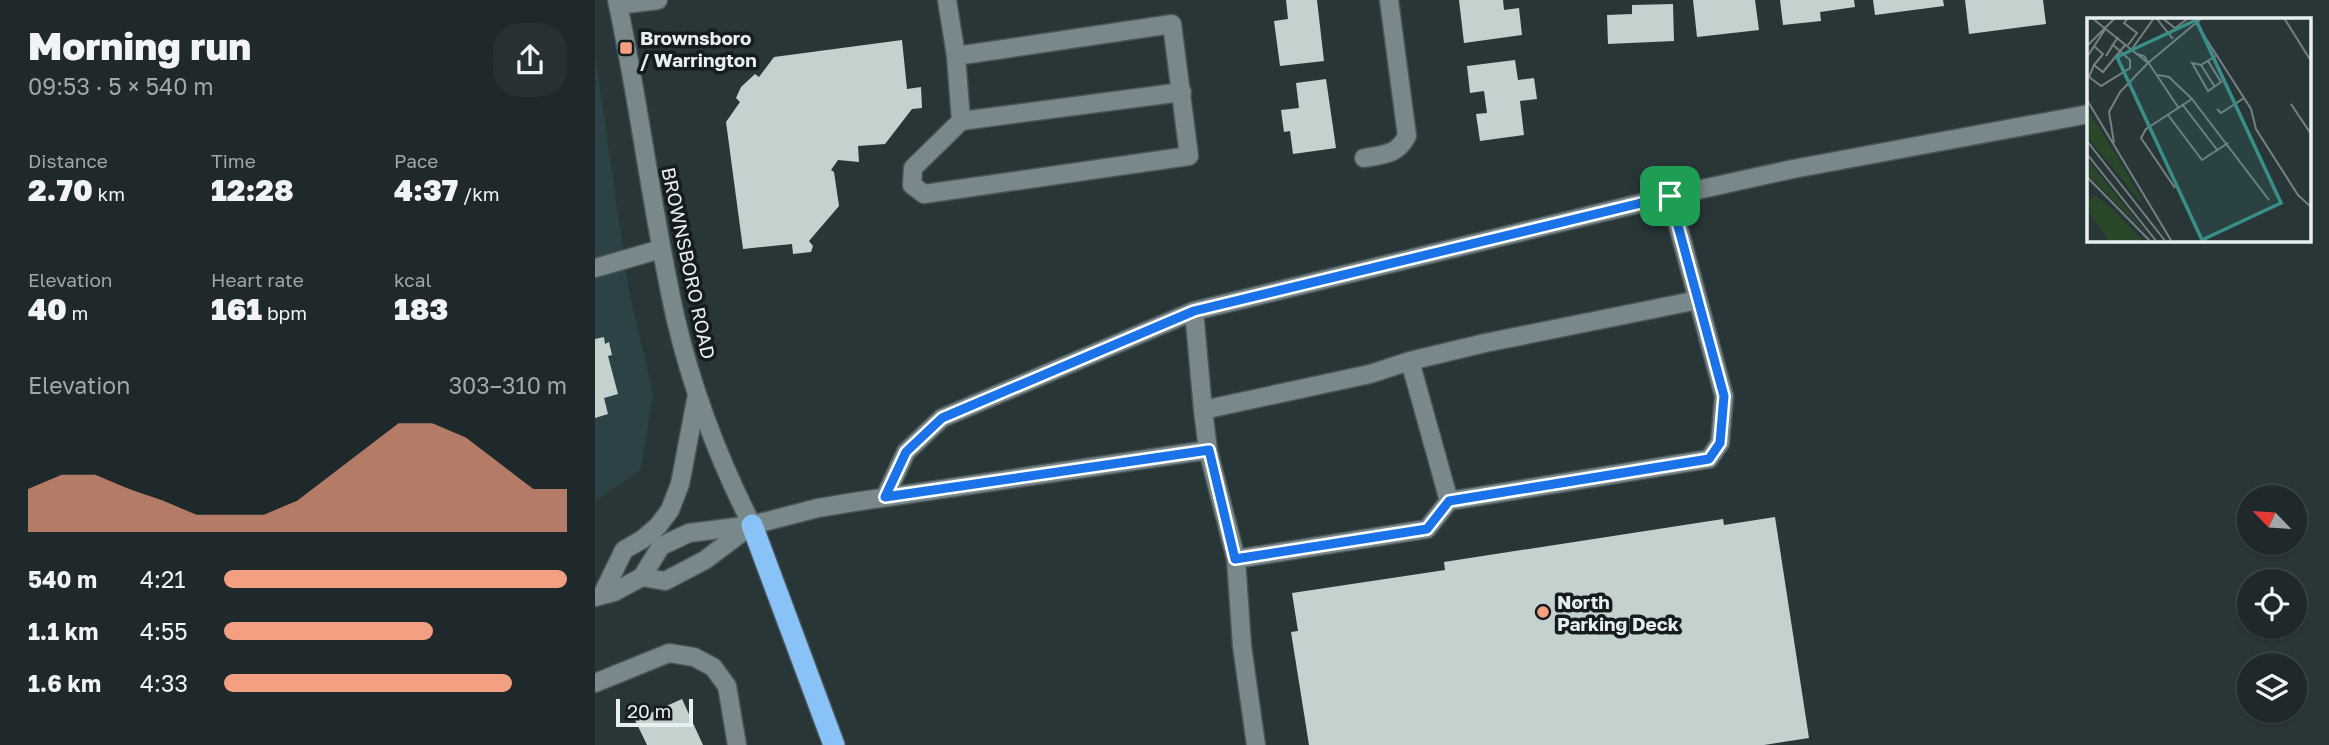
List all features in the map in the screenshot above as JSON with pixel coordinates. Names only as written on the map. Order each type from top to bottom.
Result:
[{"type":"highway","points":[[752,525],[834,745]]},
{"type":"street","points":[[618,3],[658,0]]},
{"type":"street","points":[[947,0],[956,56],[961,121]]},
{"type":"street","points":[[1364,158],[1394,152],[1400,148],[1407,136],[1389,0]]},
{"type":"street","name":"BROWNSBORO ROAD","points":[[618,3],[661,248],[677,321],[724,468],[752,525]]},
{"type":"street","points":[[956,56],[1171,24],[1182,92],[1189,156],[925,194],[912,184],[913,168],[961,121],[1182,92]]},
{"type":"street","points":[[885,497],[906,452],[942,418],[1194,311],[1670,196],[1793,169],[2087,114]]},
{"type":"street","points":[[1235,559],[1427,529],[1449,501],[1709,459],[1720,443],[1724,396],[1670,196]]},
{"type":"street","points":[[595,268],[661,248]]},
{"type":"street","points":[[1203,410],[1370,374],[1485,342],[1698,300]]},
{"type":"street","points":[[1194,311],[1209,450],[1235,559],[1242,646],[1256,745]]},
{"type":"street","points":[[1411,361],[1449,501]]},
{"type":"street","points":[[599,596],[624,550],[658,526],[670,510],[680,484],[698,393]]},
{"type":"street","points":[[599,596],[614,592],[642,577],[661,546],[689,533],[752,525],[818,508],[885,497],[1209,450]]},
{"type":"street","points":[[642,577],[665,581],[705,559],[752,525]]},
{"type":"street","points":[[595,683],[669,653],[694,657],[713,667],[727,686],[737,745]]},
{"type":"shaded area","points":[[595,53],[629,291],[653,393],[641,470],[595,501]]},
{"type":"building","points":[[1286,0],[1317,0],[1324,61],[1280,66],[1274,21],[1288,19]]},
{"type":"building","points":[[1459,0],[1503,0],[1504,10],[1519,8],[1522,35],[1464,43]]},
{"type":"building","points":[[1693,0],[1755,0],[1759,30],[1697,37]]},
{"type":"building","points":[[1780,0],[1854,0],[1855,7],[1820,12],[1821,21],[1783,25]]},
{"type":"building","points":[[1873,0],[1943,0],[1944,6],[1875,15]]},
{"type":"building","points":[[1965,0],[2043,0],[2046,24],[1969,34]]},
{"type":"building","points":[[1673,4],[1674,41],[1608,44],[1607,15],[1632,14],[1632,5]]},
{"type":"building","points":[[902,40],[907,89],[921,87],[922,108],[912,109],[885,144],[858,146],[859,162],[838,160],[831,170],[834,172],[839,206],[809,241],[813,246],[811,252],[793,254],[792,244],[743,249],[726,122],[740,102],[736,98],[741,87],[755,74],[759,77],[774,57]]},
{"type":"building","points":[[1515,60],[1518,80],[1534,78],[1537,99],[1520,101],[1524,135],[1480,141],[1476,114],[1487,113],[1484,91],[1470,93],[1467,66]]},
{"type":"building","points":[[1326,79],[1336,148],[1293,154],[1290,131],[1284,132],[1281,110],[1299,108],[1296,83]]},
{"type":"building","points":[[604,337],[605,344],[609,342],[612,355],[608,356],[618,394],[604,398],[608,414],[595,418],[595,339]]},
{"type":"building","name":"North Parking Deck","points":[[1775,517],[1809,738],[1764,745],[1309,745],[1291,632],[1298,631],[1292,593],[1445,570],[1444,562],[1723,519],[1724,525]]},
{"type":"building","points":[[682,699],[703,745],[647,745],[635,720]]},
{"type":"place","name":"Brownsboro / Warrington","points":[[626,48]]},
{"type":"place","name":"North Parking Deck","points":[[1543,612]]},
{"type":"route","points":[[1670,196],[1724,396],[1720,443],[1709,459],[1449,501],[1427,529],[1235,559],[1209,450],[885,497],[906,452],[942,418],[1194,311],[1670,196]]}]
